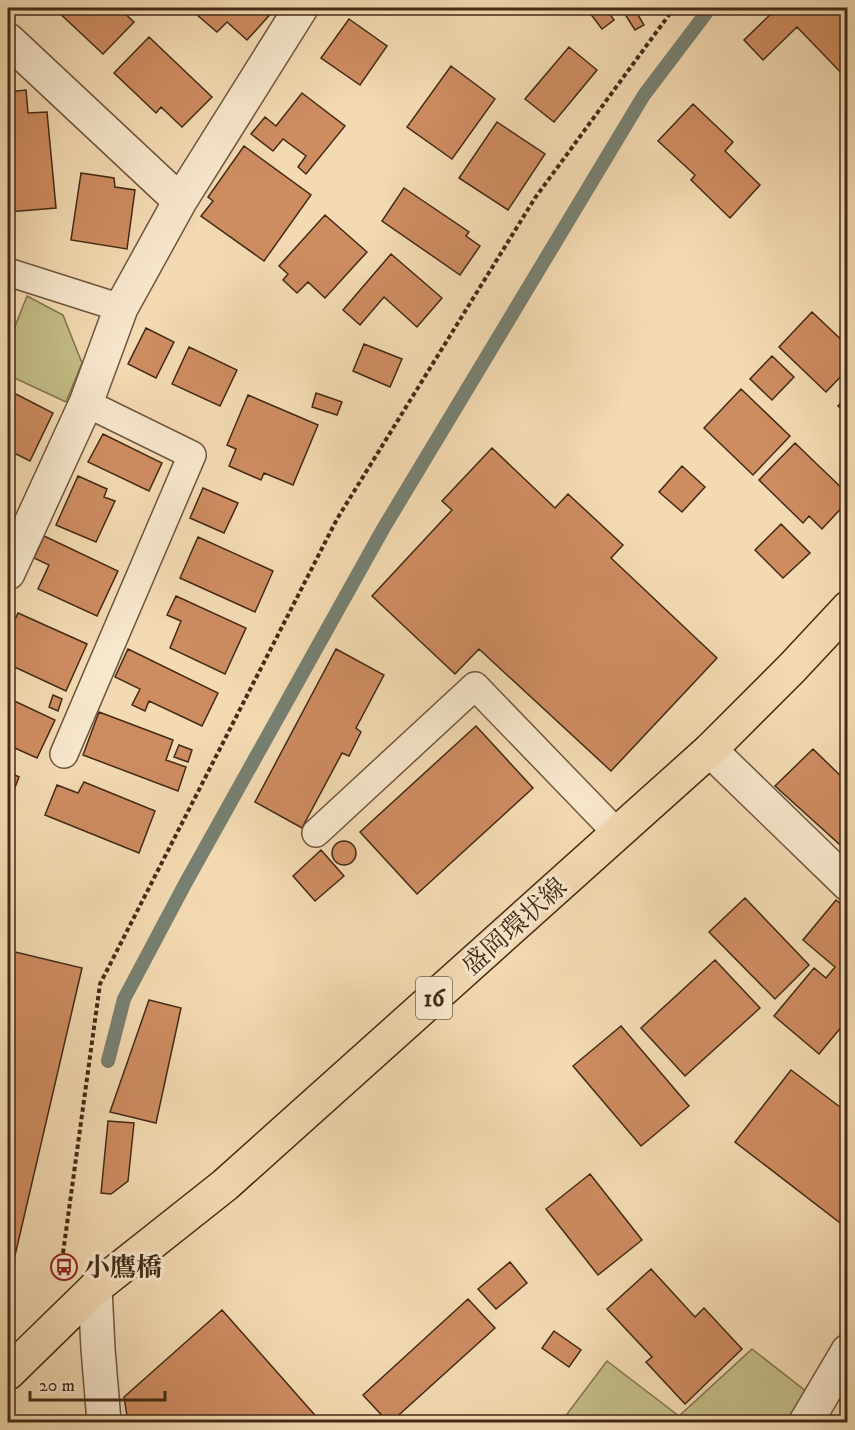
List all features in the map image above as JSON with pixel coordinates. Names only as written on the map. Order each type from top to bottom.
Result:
[{"type":"main road","name":"盛岡環状線","points":[[8,1373],[95,1288],[225,1185],[710,750],[848,608]]},
{"type":"street","points":[[8,573],[86,403],[121,308],[180,201],[301,8]]},
{"type":"street","points":[[8,40],[21,64],[180,201]]},
{"type":"street","points":[[710,750],[848,884]]},
{"type":"street","points":[[95,1288],[104,1422]]},
{"type":"street","points":[[806,1422],[848,1351]]},
{"type":"lane","points":[[8,272],[121,308]]},
{"type":"lane","points":[[64,754],[192,455],[86,403]]},
{"type":"lane","points":[[316,833],[475,686],[617,833]]},
{"type":"path","points":[[63,1253],[100,984],[338,519],[535,198],[674,8]]},
{"type":"shaded area","points":[[27,296],[63,315],[82,363],[66,402],[8,375],[8,344]]},
{"type":"shaded area","points":[[752,1349],[807,1392],[788,1422],[561,1422],[607,1361],[679,1416]]},
{"type":"building","points":[[54,8],[119,8],[134,22],[103,54]]},
{"type":"building","points":[[189,8],[276,8],[247,40],[227,22],[217,32]]},
{"type":"building","points":[[586,8],[606,8],[614,20],[602,29]]},
{"type":"building","points":[[621,8],[634,8],[644,25],[635,30]]},
{"type":"building","points":[[777,8],[848,8],[848,80],[797,27],[763,60],[744,40]]},
{"type":"building","points":[[349,19],[387,46],[360,85],[321,58]]},
{"type":"building","points":[[149,37],[212,97],[182,127],[161,107],[156,113],[114,73]]},
{"type":"building","points":[[569,47],[597,70],[554,122],[525,99]]},
{"type":"building","points":[[451,66],[495,99],[452,159],[407,127]]},
{"type":"building","points":[[26,90],[28,113],[47,112],[56,208],[8,212],[8,92]]},
{"type":"building","points":[[302,93],[345,126],[306,174],[298,167],[306,156],[283,139],[273,151],[251,134],[265,117],[276,126]]},
{"type":"building","points":[[693,104],[733,142],[725,151],[760,185],[730,218],[691,180],[695,175],[658,141]]},
{"type":"building","points":[[497,122],[545,154],[508,210],[459,178]]},
{"type":"building","points":[[244,146],[311,195],[264,261],[201,216],[213,201],[208,197]]},
{"type":"building","points":[[81,173],[114,178],[115,187],[135,190],[127,249],[71,240]]},
{"type":"building","points":[[404,188],[469,232],[466,236],[480,246],[460,275],[382,221]]},
{"type":"building","points":[[325,215],[367,252],[325,298],[308,282],[297,293],[283,280],[288,274],[279,266]]},
{"type":"building","points":[[391,254],[442,298],[417,327],[384,297],[360,325],[343,310]]},
{"type":"building","points":[[812,312],[848,346],[848,369],[826,392],[779,347]]},
{"type":"building","points":[[146,328],[174,342],[156,378],[128,364]]},
{"type":"building","points":[[364,344],[402,359],[390,387],[353,371]]},
{"type":"building","points":[[189,347],[237,370],[220,406],[172,384]]},
{"type":"building","points":[[772,356],[794,377],[772,400],[750,379]]},
{"type":"building","points":[[741,389],[790,436],[753,475],[704,428]]},
{"type":"building","points":[[8,390],[53,413],[30,461],[8,450]]},
{"type":"building","points":[[316,393],[342,402],[337,415],[312,407]]},
{"type":"building","points":[[248,395],[318,425],[293,485],[264,473],[261,480],[229,466],[236,449],[227,445]]},
{"type":"building","points":[[848,395],[848,415],[838,406]]},
{"type":"building","points":[[103,434],[162,463],[149,491],[88,462]]},
{"type":"building","points":[[795,443],[848,494],[848,501],[822,529],[809,516],[803,523],[759,480]]},
{"type":"building","points":[[492,448],[555,508],[568,494],[623,545],[611,558],[717,658],[611,771],[479,649],[455,674],[372,596],[452,510],[442,501]]},
{"type":"building","points":[[682,466],[705,487],[682,512],[659,492]]},
{"type":"building","points":[[78,476],[107,489],[104,497],[115,501],[96,542],[56,525]]},
{"type":"building","points":[[203,488],[238,503],[224,533],[190,518]]},
{"type":"building","points":[[781,524],[810,553],[783,578],[755,550]]},
{"type":"building","points":[[44,536],[118,571],[97,616],[38,589],[49,565],[34,558]]},
{"type":"building","points":[[198,537],[273,571],[255,612],[180,578]]},
{"type":"building","points":[[176,596],[246,628],[225,674],[170,648],[181,621],[167,615]]},
{"type":"building","points":[[18,613],[87,644],[66,691],[8,664],[8,635]]},
{"type":"building","points":[[128,649],[218,693],[202,726],[149,701],[145,711],[132,705],[140,689],[115,677]]},
{"type":"building","points":[[336,649],[384,675],[356,728],[361,732],[349,756],[342,753],[302,828],[255,802]]},
{"type":"building","points":[[53,695],[62,699],[58,711],[49,707]]},
{"type":"building","points":[[8,698],[55,720],[37,758],[8,745]]},
{"type":"building","points":[[99,712],[173,740],[166,760],[186,767],[178,791],[83,755]]},
{"type":"building","points":[[476,726],[533,788],[417,894],[360,832]]},
{"type":"building","points":[[179,745],[192,750],[188,762],[174,757]]},
{"type":"building","points":[[813,749],[848,783],[848,852],[775,786]]},
{"type":"building","points":[[8,772],[19,777],[8,806]]},
{"type":"building","points":[[84,782],[155,811],[139,853],[45,815],[57,785],[78,793]]},
{"type":"building","points":[[344,841],[349,842],[355,848],[355,858],[349,864],[344,865],[339,864],[333,858],[332,853],[333,848],[339,842]]},
{"type":"building","points":[[321,850],[344,876],[315,901],[293,876]]},
{"type":"building","points":[[745,898],[809,965],[775,999],[709,932]]},
{"type":"building","points":[[836,900],[848,909],[848,1019],[819,1054],[774,1016],[814,968],[826,978],[835,967],[803,940]]},
{"type":"building","points":[[11,951],[82,968],[10,1277],[8,1276],[8,966]]},
{"type":"building","points":[[715,960],[760,1008],[685,1076],[641,1028]]},
{"type":"building","points":[[149,1000],[181,1008],[156,1123],[110,1112]]},
{"type":"building","points":[[621,1026],[689,1106],[641,1146],[573,1066]]},
{"type":"building","points":[[791,1070],[848,1113],[848,1229],[735,1142]]},
{"type":"building","points":[[108,1121],[134,1123],[128,1181],[111,1194],[101,1193]]},
{"type":"building","points":[[590,1174],[642,1240],[598,1275],[546,1209]]},
{"type":"building","points":[[510,1262],[527,1283],[496,1309],[478,1289]]},
{"type":"building","points":[[651,1269],[695,1317],[704,1308],[742,1349],[685,1404],[646,1362],[652,1357],[607,1309]]},
{"type":"building","points":[[468,1299],[495,1328],[391,1422],[388,1422],[363,1395]]},
{"type":"building","points":[[222,1310],[321,1422],[128,1422],[124,1397]]},
{"type":"building","points":[[554,1331],[581,1350],[569,1367],[542,1348]]},
{"type":"waterway","points":[[108,1061],[124,999],[185,884],[383,529],[644,95],[710,8]]},
{"type":"place","name":"小鷹橋","points":[[64,1267]]}]
